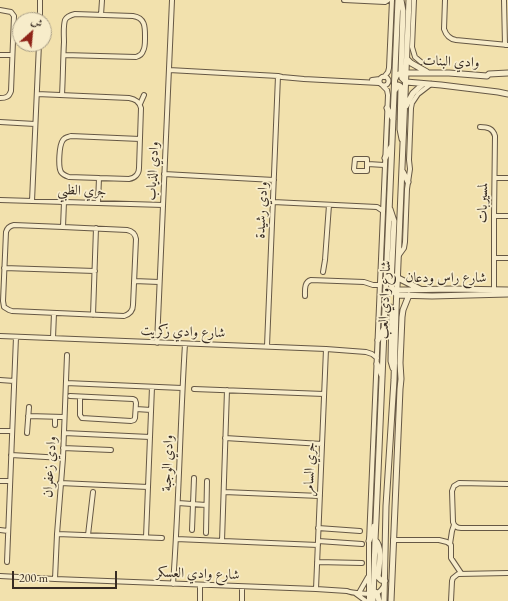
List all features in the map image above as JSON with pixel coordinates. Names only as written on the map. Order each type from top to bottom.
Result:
[{"type":"street","points":[[40,0],[40,12]]},
{"type":"street","points":[[101,15],[102,0]]},
{"type":"street","name":"وادي الذياب","points":[[156,343],[172,0]]},
{"type":"street","points":[[344,0],[386,1],[392,9]]},
{"type":"street","points":[[382,81],[389,68],[392,0]]},
{"type":"street","points":[[395,79],[396,76],[404,73],[403,11],[399,0]]},
{"type":"street","name":"شارع وادي العب","points":[[373,601],[372,540],[376,520],[399,0]]},
{"type":"street","name":"شارع وادي العب","points":[[384,601],[386,506],[394,380],[396,292],[398,278],[404,144],[406,82],[404,73],[407,59],[409,0]]},
{"type":"street","points":[[414,0],[412,47],[415,57],[421,62]]},
{"type":"street","points":[[445,0],[444,29],[449,37],[456,40],[506,45],[504,0]]},
{"type":"street","points":[[0,10],[11,12],[14,16],[11,91],[8,96],[0,98]]},
{"type":"street","points":[[62,95],[65,22],[68,17],[72,14],[133,16],[142,20],[145,26],[144,48],[142,54],[136,57],[64,55]]},
{"type":"street","points":[[32,201],[39,52]]},
{"type":"street","points":[[0,55],[12,55]]},
{"type":"street","points":[[407,59],[428,72]]},
{"type":"street","points":[[169,70],[278,76],[304,79],[382,81]]},
{"type":"street","name":"وادي البنات","points":[[404,73],[428,72],[487,76],[489,74],[508,73]]},
{"type":"street","name":"وادي رشيدة","points":[[267,346],[278,76]]},
{"type":"street","points":[[379,601],[372,592],[369,573],[372,540],[376,364],[387,108],[387,93],[382,81]]},
{"type":"street","name":"وادي البنات","points":[[406,82],[462,87],[508,94]]},
{"type":"street","points":[[405,109],[411,96],[423,84]]},
{"type":"street","points":[[399,255],[405,244],[410,169],[408,160],[411,108],[415,98],[431,84]]},
{"type":"street","points":[[395,90],[397,86],[401,87],[400,129],[401,138],[404,144]]},
{"type":"street","points":[[37,94],[133,98],[140,104],[141,108],[139,171],[137,176],[132,179],[67,176],[62,173],[59,166],[60,147],[64,139],[71,136],[140,139]]},
{"type":"street","points":[[140,104],[144,95]]},
{"type":"street","points":[[387,108],[393,119]]},
{"type":"street","points":[[0,122],[35,124]]},
{"type":"street","name":"لمسيربات","points":[[480,127],[489,128],[495,133],[494,290]]},
{"type":"street","points":[[385,158],[392,144]]},
{"type":"street","points":[[368,164],[384,165]]},
{"type":"street","points":[[402,172],[408,182]]},
{"type":"street","points":[[164,174],[274,180]]},
{"type":"street","points":[[98,203],[99,178]]},
{"type":"street","points":[[495,178],[508,178]]},
{"type":"street","points":[[407,196],[413,196]]},
{"type":"street","name":"جري الظبي","points":[[0,200],[162,205]]},
{"type":"street","points":[[63,227],[64,202]]},
{"type":"street","points":[[273,202],[377,206],[383,202]]},
{"type":"street","points":[[323,272],[329,205]]},
{"type":"street","points":[[377,206],[383,211]]},
{"type":"street","points":[[390,208],[394,221],[391,284],[396,292]]},
{"type":"street","points":[[494,216],[508,216]]},
{"type":"street","points":[[14,225],[63,227],[130,230],[133,232],[136,238],[133,308],[130,313],[124,316],[12,311],[6,309],[3,304],[4,268],[6,232],[9,227],[14,225]]},
{"type":"street","points":[[93,315],[96,228]]},
{"type":"street","points":[[382,251],[387,260]]},
{"type":"street","points":[[495,258],[508,258]]},
{"type":"street","points":[[4,268],[95,271]]},
{"type":"street","points":[[398,278],[423,290]]},
{"type":"street","points":[[305,296],[306,282],[310,280],[366,282],[373,285],[380,285]]},
{"type":"street","points":[[134,281],[159,282]]},
{"type":"street","name":"شارع راس ودعان","points":[[386,295],[389,292],[423,290],[508,290]]},
{"type":"street","name":"شارع راس ودعان","points":[[396,292],[409,296],[508,294]]},
{"type":"street","name":"شارع وادي العب","points":[[391,601],[401,379],[400,363],[402,321],[403,310],[409,296]]},
{"type":"street","points":[[385,306],[390,306],[392,310],[391,361],[394,370]]},
{"type":"street","points":[[396,311],[402,321]]},
{"type":"street","points":[[53,338],[54,313]]},
{"type":"street","points":[[366,352],[374,349],[384,327]]},
{"type":"street","name":"شارع وادي زكريت","points":[[0,336],[326,349],[366,352],[377,358]]},
{"type":"street","points":[[6,562],[16,336]]},
{"type":"street","name":"وادي الوجبة","points":[[173,584],[185,344]]},
{"type":"street","name":"جري السامر","points":[[316,590],[326,349]]},
{"type":"street","name":"وادي زعفران","points":[[55,580],[60,483],[63,458],[67,355]]},
{"type":"street","points":[[376,364],[382,378]]},
{"type":"street","points":[[394,380],[400,368]]},
{"type":"street","points":[[0,380],[14,381]]},
{"type":"street","points":[[66,383],[182,388]]},
{"type":"street","points":[[146,537],[152,387]]},
{"type":"street","points":[[194,389],[324,394]]},
{"type":"street","points":[[222,541],[227,390]]},
{"type":"street","points":[[70,396],[133,399],[136,402],[135,418],[132,421],[81,417],[80,397]]},
{"type":"street","points":[[27,433],[29,407]]},
{"type":"street","points":[[136,409],[151,410]]},
{"type":"street","points":[[28,416],[64,418]]},
{"type":"street","points":[[55,425],[56,417]]},
{"type":"street","points":[[0,431],[12,431]]},
{"type":"street","points":[[64,433],[150,437]]},
{"type":"street","points":[[225,438],[322,444]]},
{"type":"street","points":[[63,448],[110,450]]},
{"type":"street","points":[[11,455],[63,458]]},
{"type":"street","points":[[192,530],[194,478]]},
{"type":"street","points":[[0,481],[10,481]]},
{"type":"street","points":[[206,533],[208,481]]},
{"type":"street","points":[[60,483],[148,487]]},
{"type":"street","points":[[461,573],[451,556],[450,544],[454,525],[452,491],[454,486],[462,483],[508,484]]},
{"type":"street","points":[[88,535],[93,492]]},
{"type":"street","points":[[224,492],[320,496]]},
{"type":"street","points":[[386,506],[396,492]]},
{"type":"street","points":[[178,504],[206,505]]},
{"type":"street","points":[[454,525],[460,528],[508,528]]},
{"type":"street","points":[[318,528],[360,531]]},
{"type":"street","points":[[0,530],[8,531]]},
{"type":"street","points":[[57,534],[162,538]]},
{"type":"street","points":[[176,539],[362,544]]},
{"type":"street","points":[[372,540],[377,542],[379,548],[378,577],[385,583],[380,591],[372,592]]},
{"type":"street","points":[[393,540],[446,541],[450,544]]},
{"type":"street","points":[[317,562],[362,563]]},
{"type":"street","points":[[360,590],[365,584],[369,573]]},
{"type":"street","points":[[451,601],[452,581],[455,575],[461,573],[508,574]]},
{"type":"street","name":"شارع وادي العسكر","points":[[0,576],[55,580],[316,590],[360,590],[372,592]]},
{"type":"street","points":[[200,585],[200,601]]},
{"type":"street","points":[[242,587],[242,601]]},
{"type":"street","name":"شارع وادي العسكر","points":[[347,591],[354,593],[372,592]]},
{"type":"street","points":[[354,593],[368,601],[372,592]]}]
